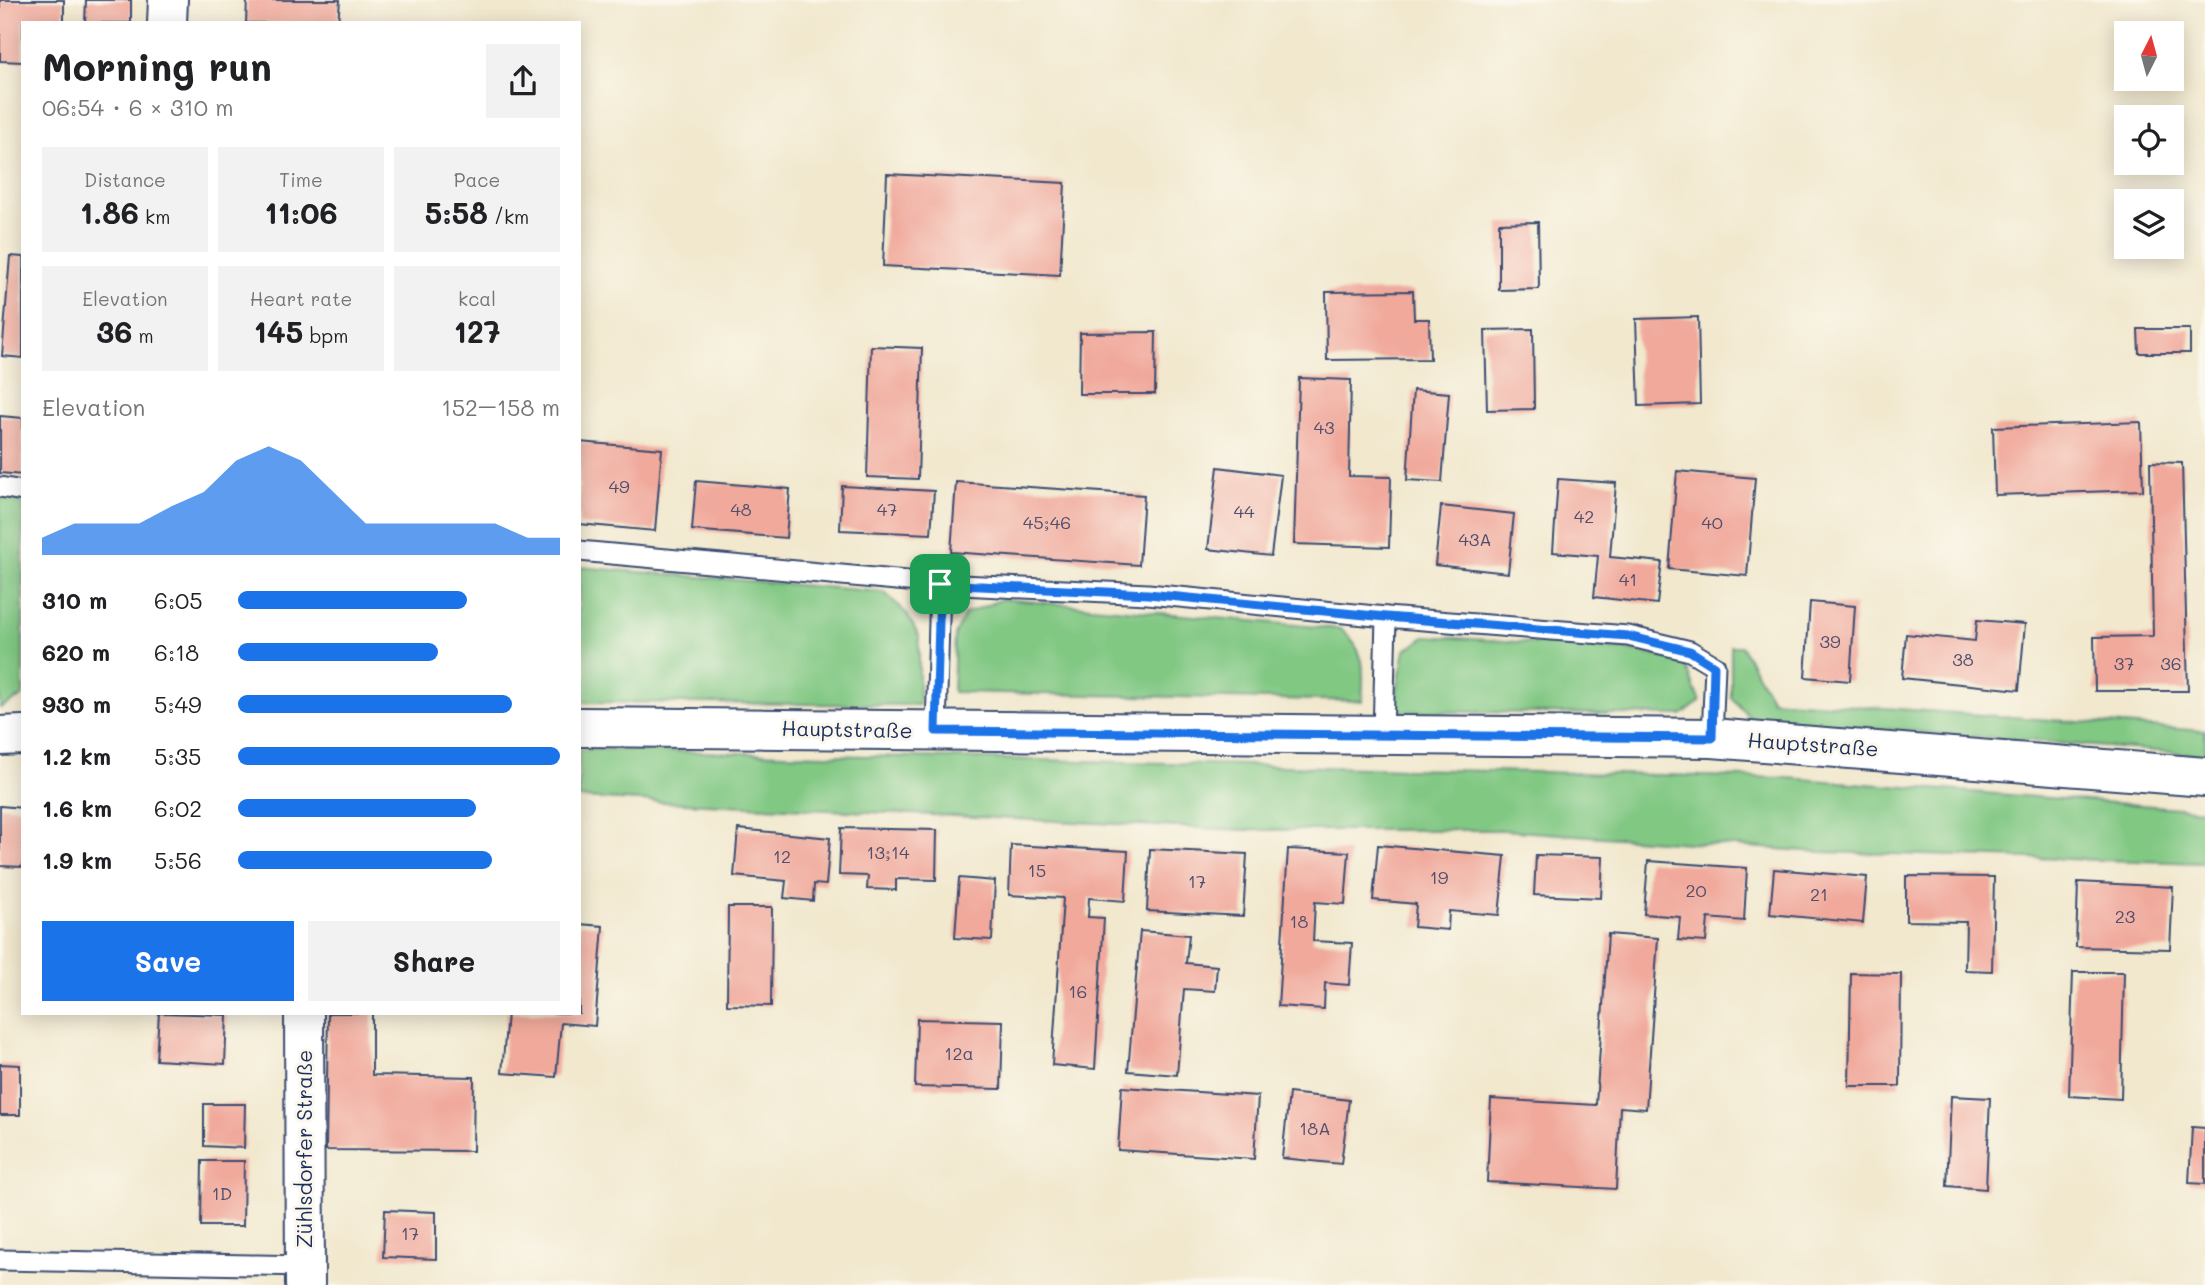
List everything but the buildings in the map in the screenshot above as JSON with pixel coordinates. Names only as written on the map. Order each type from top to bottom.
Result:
[{"type":"main road","points":[[167,21],[168,0]]},
{"type":"main road","name":"Hauptstraße","points":[[581,727],[1712,738],[2205,777]]},
{"type":"main road","points":[[0,736],[21,735]]},
{"type":"main road","name":"Zühlsdorfer Straße","points":[[304,1015],[305,1276]]},
{"type":"lane","points":[[0,487],[21,491]]},
{"type":"lane","points":[[581,551],[940,584],[1148,594],[1386,617],[1628,636],[1690,651],[1714,666],[1712,738]]},
{"type":"lane","points":[[936,731],[940,584]]},
{"type":"lane","points":[[1383,735],[1386,617]]},
{"type":"lane","points":[[0,1260],[305,1276]]},
{"type":"green space","points":[[0,497],[21,502],[21,697],[0,708]]},
{"type":"green space","points":[[581,567],[884,592],[907,614],[919,636],[919,705],[581,702]]},
{"type":"green space","points":[[1002,599],[1341,629],[1360,653],[1362,701],[953,692],[955,635],[965,614]]},
{"type":"green space","points":[[1427,636],[1625,649],[1684,662],[1700,702],[1681,715],[1393,711],[1405,650]]},
{"type":"green space","points":[[1731,646],[1741,646],[1772,700],[2205,731],[2205,755],[1750,718],[1731,697]]},
{"type":"green space","points":[[581,749],[1787,778],[2205,810],[2205,863],[1820,852],[1502,830],[1242,830],[581,798]]},
{"type":"route","points":[[940,584],[1148,594],[1386,617],[1628,636],[1690,651],[1714,666],[1712,738],[936,731],[940,584]]}]
